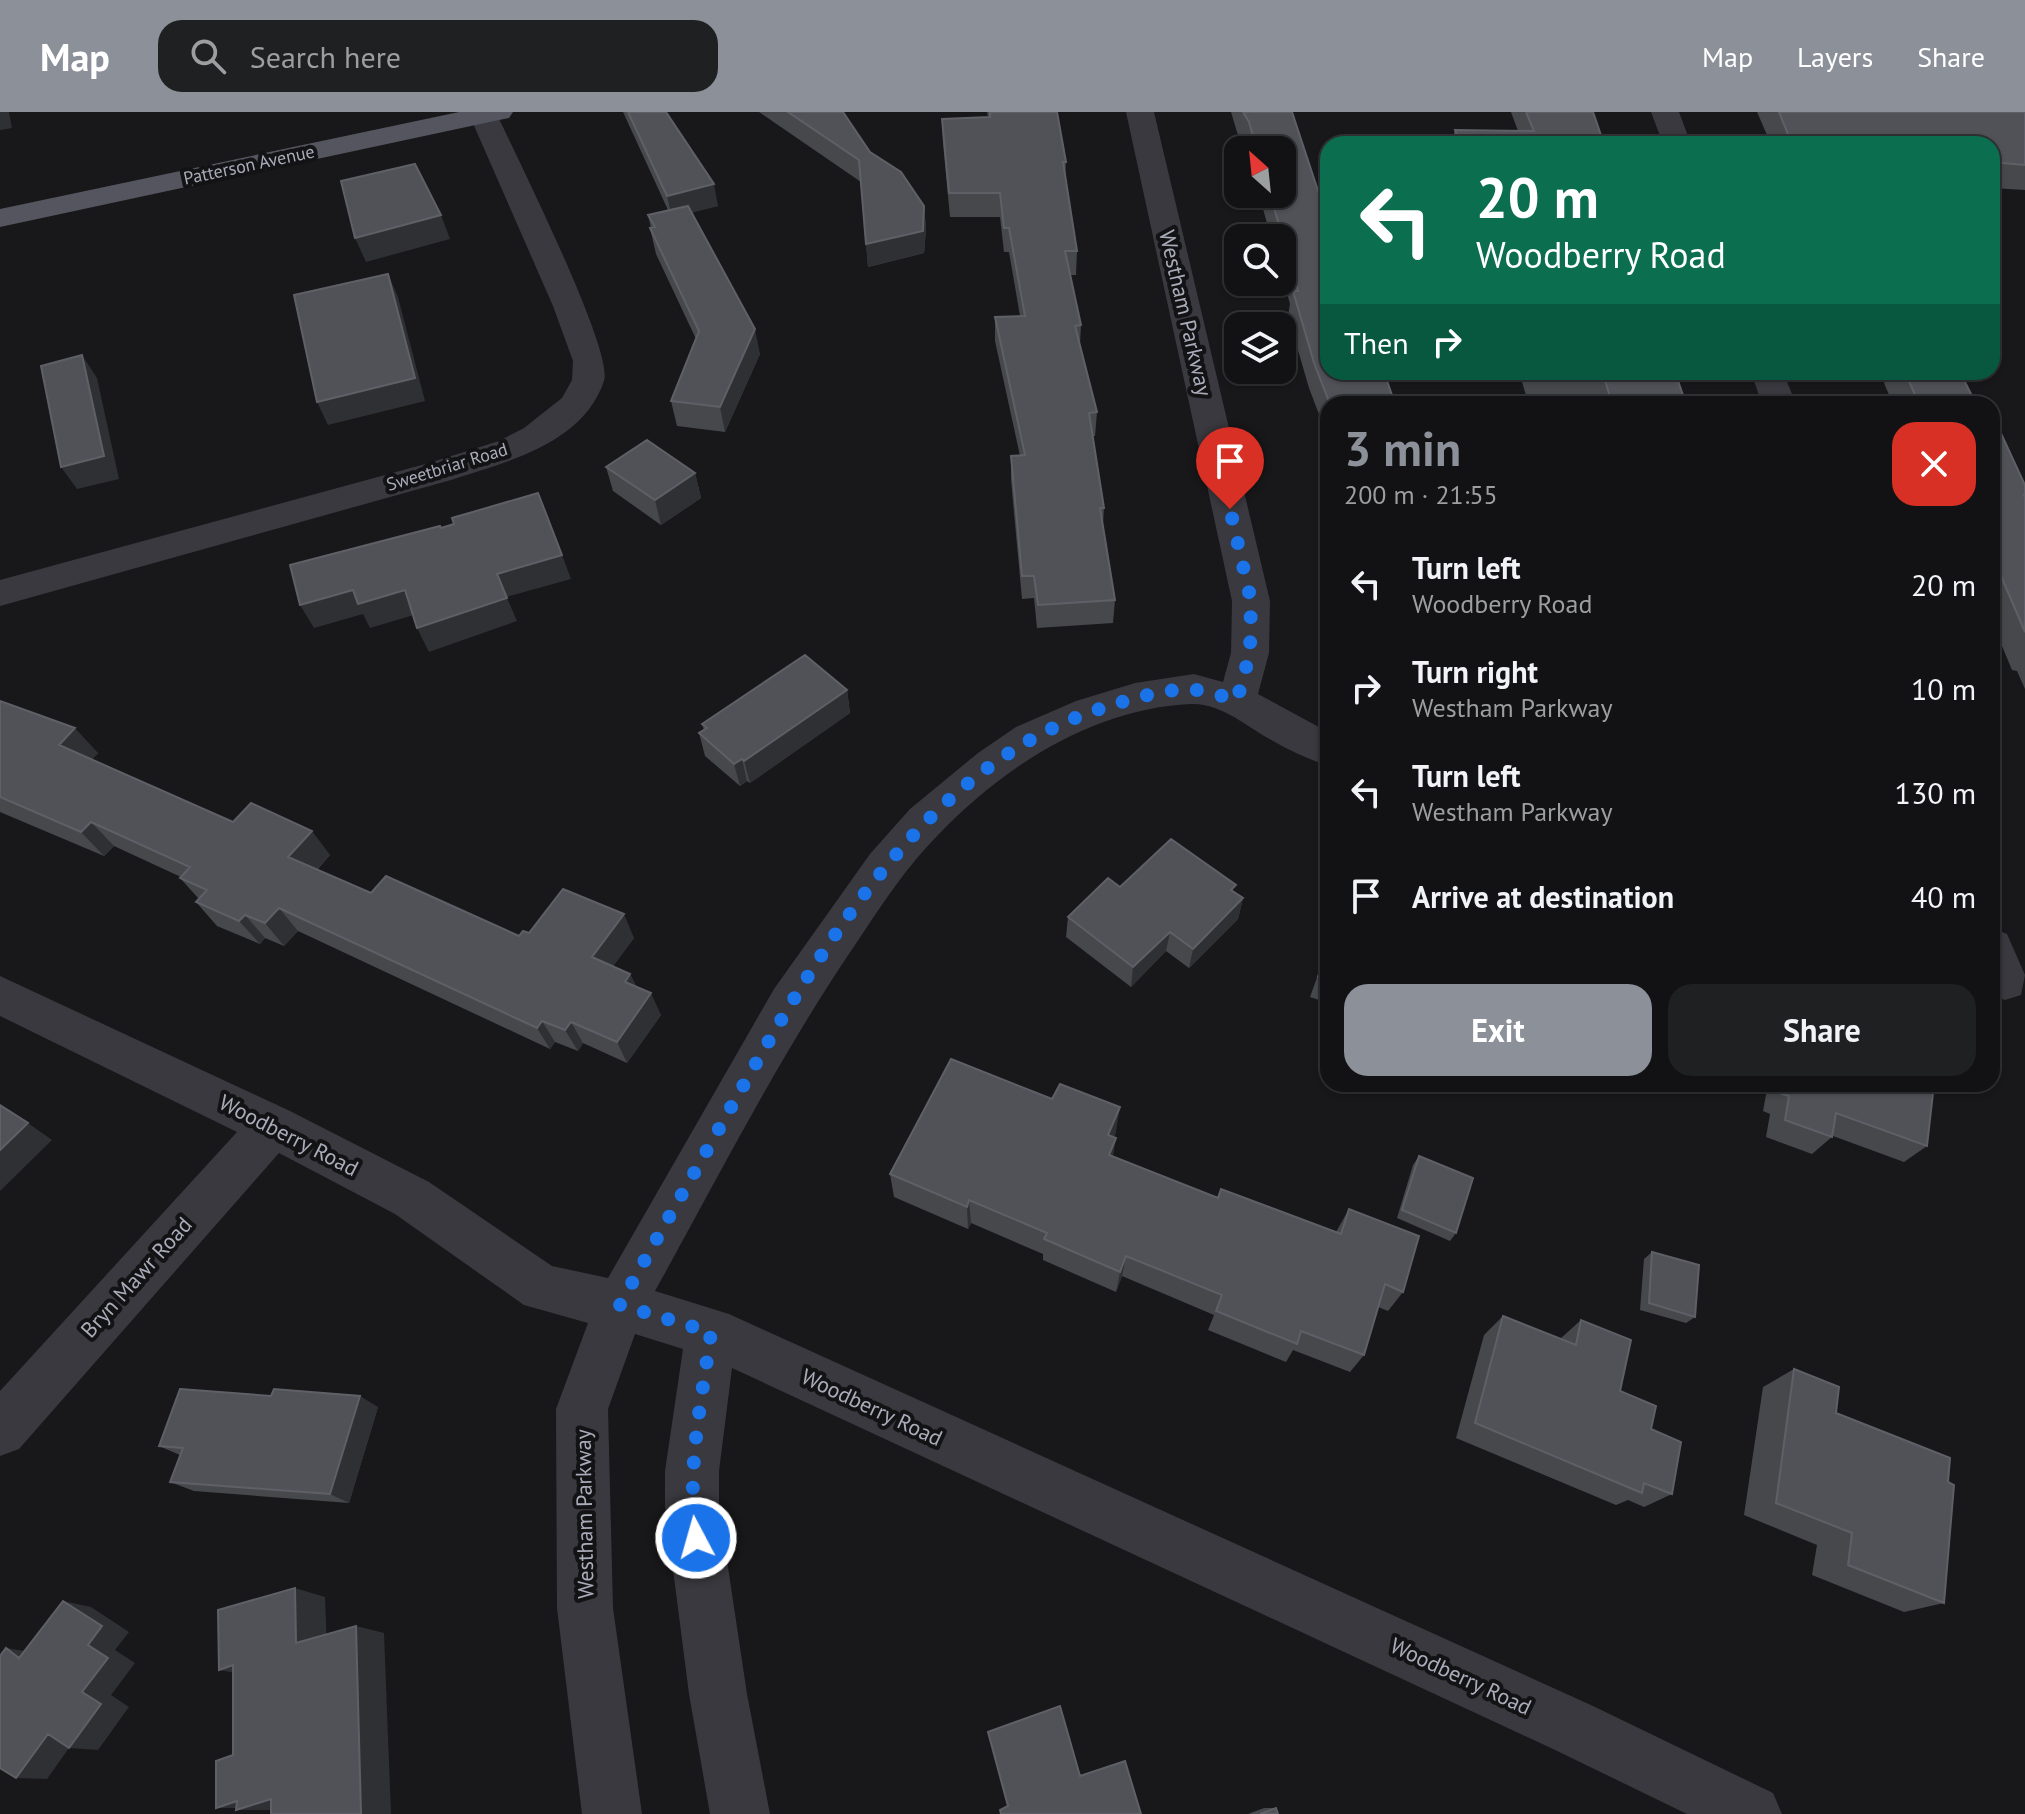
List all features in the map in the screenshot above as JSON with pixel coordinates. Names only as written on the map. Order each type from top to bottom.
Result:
[{"type":"main road","name":"Patterson Avenue","points":[[0,218],[488,113]]},
{"type":"street","name":"Westham Parkway","points":[[612,1814],[585,1608],[582,1409],[620,1305],[790,1003],[885,866],[925,821],[992,764],[1030,738],[1090,712],[1135,698],[1194,689],[1237,700],[1250,653],[1251,601],[1140,112]]},
{"type":"street","points":[[1665,112],[1674,136]]},
{"type":"street","name":"Sweetbriar Road","points":[[0,593],[511,449],[559,420],[575,405],[588,380],[589,361],[488,113]]},
{"type":"street","points":[[1237,700],[1320,746]]},
{"type":"street","name":"Woodberry Road","points":[[0,995],[273,1126],[412,1198],[542,1288],[620,1305],[711,1332],[1530,1708],[1752,1814]]},
{"type":"street","name":"Bryn Mawr Road","points":[[0,1430],[273,1126]]},
{"type":"street","points":[[711,1332],[692,1471],[692,1507],[718,1694],[740,1814]]},
{"type":"building","points":[[628,112],[666,112],[714,184],[667,196]]},
{"type":"building","points":[[788,112],[843,112],[870,152],[901,172],[924,206],[923,231],[866,244],[859,160]]},
{"type":"building","points":[[990,112],[1057,112],[1077,251],[1065,251],[1081,325],[1075,326],[1097,412],[1089,413],[1115,600],[1038,605],[1034,576],[1022,576],[1011,456],[1025,455],[995,317],[1025,316],[1009,228],[1004,228],[1000,193],[949,193],[942,119],[990,117]]},
{"type":"building","points":[[1243,112],[1292,112],[1320,197],[1320,378],[1294,296],[1298,291],[1296,224],[1279,224],[1274,208],[1296,208],[1296,136],[1253,136]]},
{"type":"building","points":[[1526,112],[1593,112],[1601,136],[1457,136],[1455,130],[1534,131]]},
{"type":"building","points":[[1779,112],[2025,112],[2025,165],[2000,163],[2000,136],[1789,136]]},
{"type":"building","points":[[415,164],[441,215],[355,238],[341,181]]},
{"type":"building","points":[[688,206],[755,329],[720,407],[671,401],[699,331],[650,228],[655,227],[648,215]]},
{"type":"building","points":[[388,274],[415,378],[317,402],[294,295]]},
{"type":"building","points":[[82,355],[104,456],[61,467],[41,366]]},
{"type":"building","points":[[1321,380],[1387,380],[1392,396],[1327,396]]},
{"type":"building","points":[[1605,380],[1678,380],[1683,396],[1610,396]]},
{"type":"building","points":[[1908,380],[1964,380],[1972,396],[1916,396]]},
{"type":"building","points":[[2000,431],[2025,485],[2025,632],[2000,574]]},
{"type":"building","points":[[647,440],[695,473],[655,500],[606,467]]},
{"type":"building","points":[[538,493],[562,555],[497,574],[507,598],[417,628],[405,590],[358,604],[353,590],[300,605],[290,565],[441,528],[454,524],[452,518]]},
{"type":"building","points":[[805,655],[847,690],[744,761],[742,759],[734,764],[699,733],[707,728],[702,724]]},
{"type":"building","points":[[0,701],[75,728],[59,745],[233,822],[251,803],[312,831],[288,857],[371,893],[386,876],[519,936],[523,931],[529,933],[563,889],[624,914],[592,957],[630,974],[625,982],[651,993],[617,1042],[571,1022],[565,1030],[542,1021],[537,1028],[279,908],[265,923],[245,915],[239,921],[196,902],[207,890],[180,878],[190,867],[91,822],[81,832],[0,797]]},
{"type":"building","points":[[1171,839],[1236,885],[1231,890],[1243,898],[1193,949],[1170,932],[1133,967],[1068,917],[1108,878],[1120,887]]},
{"type":"building","points":[[951,1059],[1052,1099],[1060,1084],[1120,1107],[1108,1135],[1116,1138],[1109,1155],[1218,1198],[1221,1189],[1341,1234],[1349,1209],[1419,1236],[1403,1292],[1385,1284],[1364,1355],[1301,1331],[1297,1344],[1216,1311],[1222,1295],[1126,1256],[1120,1272],[1044,1239],[1047,1233],[969,1200],[967,1207],[890,1174]]},
{"type":"building","points":[[1933,1092],[1927,1146],[1836,1113],[1832,1137],[1785,1120],[1789,1096],[1782,1094]]},
{"type":"building","points":[[0,1105],[28,1123],[0,1150]]},
{"type":"building","points":[[1419,1156],[1473,1178],[1456,1233],[1402,1210]]},
{"type":"building","points":[[1652,1252],[1699,1265],[1695,1317],[1649,1303]]},
{"type":"building","points":[[1503,1316],[1576,1345],[1581,1320],[1631,1340],[1620,1391],[1656,1406],[1651,1429],[1681,1442],[1672,1494],[1644,1483],[1642,1493],[1475,1423]]},
{"type":"building","points":[[1794,1369],[1839,1387],[1836,1413],[1950,1458],[1948,1482],[1954,1485],[1944,1603],[1848,1565],[1852,1533],[1776,1503]]},
{"type":"building","points":[[180,1389],[271,1396],[274,1389],[360,1396],[330,1494],[170,1482],[183,1448],[159,1446]]},
{"type":"building","points":[[295,1588],[296,1643],[356,1626],[361,1814],[271,1814],[271,1799],[236,1810],[237,1801],[216,1808],[216,1761],[233,1755],[233,1665],[219,1670],[218,1610]]},
{"type":"building","points":[[63,1601],[102,1626],[88,1645],[108,1658],[82,1692],[101,1704],[69,1748],[48,1734],[16,1778],[0,1768],[0,1656],[6,1648],[19,1658]]},
{"type":"building","points":[[1060,1706],[1080,1776],[1125,1761],[1141,1814],[1001,1814],[1000,1810],[1008,1806],[988,1732]]},
{"type":"building","points":[[1276,1808],[1278,1814],[1260,1814]]},
{"type":"route","points":[[696,1538],[692,1471],[711,1332],[620,1305],[790,1003],[885,866],[925,821],[992,764],[1030,738],[1090,712],[1135,698],[1194,689],[1237,700],[1250,653],[1251,601],[1230,509]]}]
